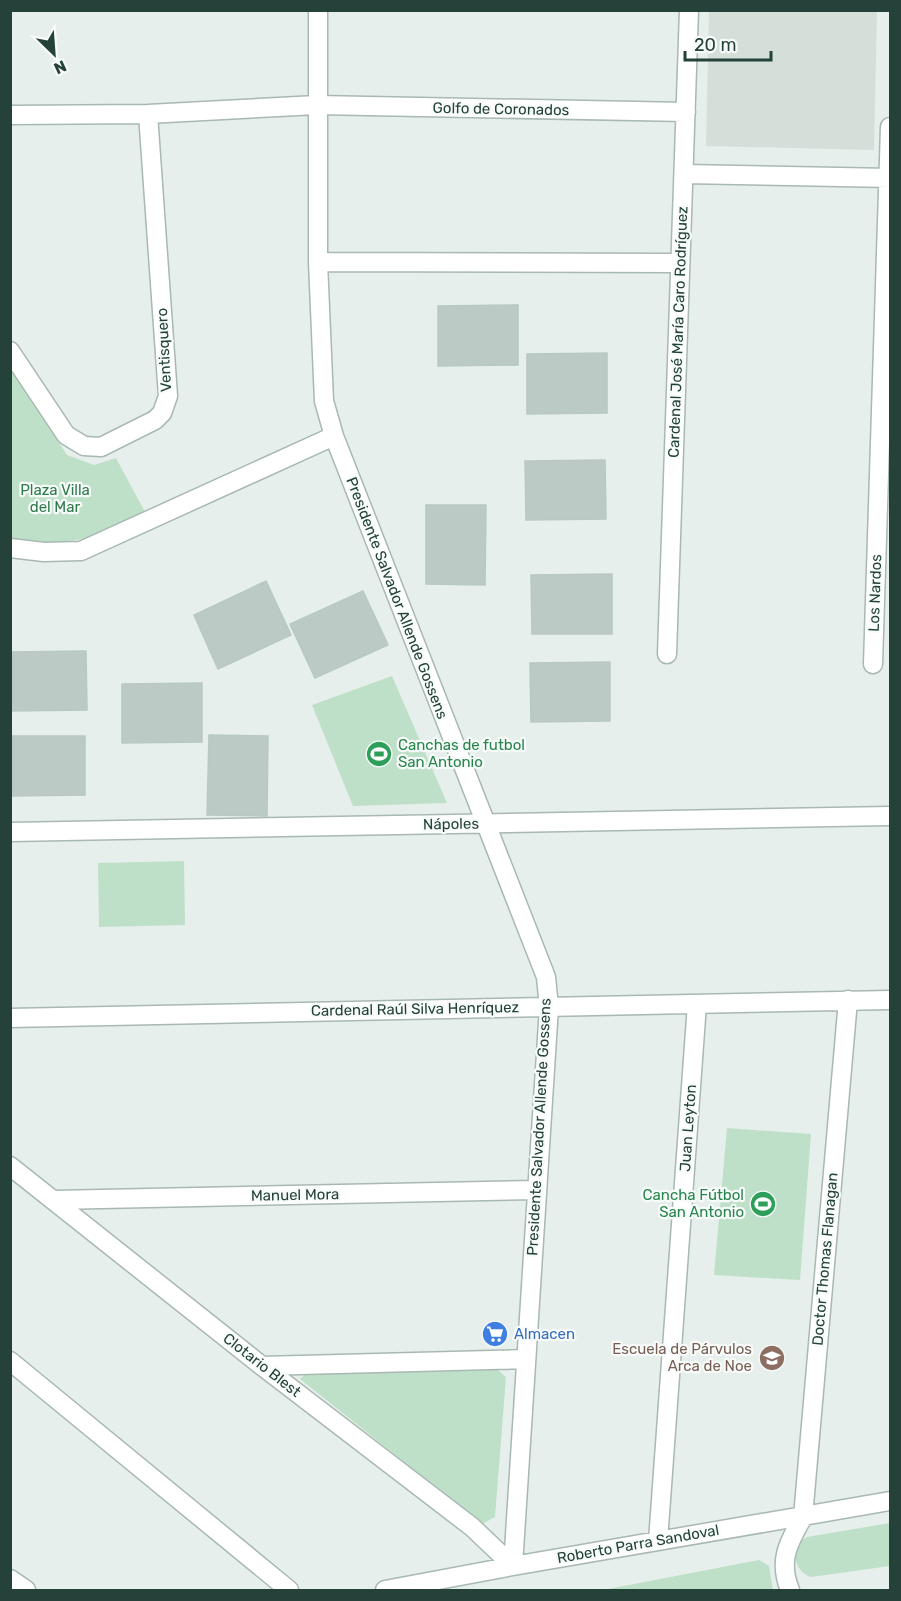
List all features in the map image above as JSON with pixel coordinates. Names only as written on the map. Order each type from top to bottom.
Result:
[{"type":"street","name":"Presidente Salvador Allende Gossens","points":[[318,10],[318,262],[324,401],[334,436],[546,977],[549,1007],[513,1566]]},
{"type":"street","name":"Cardenal José María Caro Rodríguez","points":[[667,654],[689,10]]},
{"type":"street","name":"Golfo de Coronados","points":[[10,115],[148,114],[317,105],[686,112]]},
{"type":"street","name":"Ventisquero","points":[[10,351],[66,435],[84,446],[101,447],[155,420],[162,413],[168,396],[148,114]]},
{"type":"street","name":"Los Nardos","points":[[873,664],[885,472],[891,127]]},
{"type":"street","points":[[684,174],[890,178]]},
{"type":"street","points":[[318,262],[680,263]]},
{"type":"street","points":[[10,548],[44,552],[81,551],[334,436]]},
{"type":"street","name":"Nápoles","points":[[10,832],[891,816]]},
{"type":"street","name":"Cardenal Raúl Silva Henríquez","points":[[10,1018],[891,999]]},
{"type":"street","name":"Doctor Thomas Flanagan","points":[[803,1517],[848,1000]]},
{"type":"street","name":"Juan Leyton","points":[[658,1540],[697,1004]]},
{"type":"street","name":"Clotario Blest","points":[[10,1166],[262,1366],[472,1527],[513,1566]]},
{"type":"street","name":"Manuel Mora","points":[[54,1200],[536,1190]]},
{"type":"street","points":[[262,1366],[526,1359]]},
{"type":"street","points":[[10,1360],[289,1590]]},
{"type":"street","name":"Roberto Parra Sandoval","points":[[386,1590],[658,1540],[891,1502]]},
{"type":"street","points":[[790,1590],[786,1580],[785,1556],[788,1542],[803,1517]]},
{"type":"street","points":[[10,1579],[26,1590]]},
{"type":"shaded area","points":[[709,11],[877,11],[874,150],[706,146]]},
{"type":"green space","name":"Plaza Villa del Mar","points":[[10,369],[67,455],[94,465],[116,458],[145,512],[88,538],[45,545],[11,540]]},
{"type":"green space","name":"Canchas de futbol San Antonio","points":[[392,676],[447,803],[353,806],[312,705]]},
{"type":"green space","points":[[184,861],[185,925],[99,927],[98,863]]},
{"type":"green space","name":"Cancha Fútbol San Antonio","points":[[727,1128],[811,1134],[800,1280],[714,1275]]},
{"type":"green space","points":[[309,1370],[498,1370],[506,1377],[495,1517],[482,1524],[300,1379]]},
{"type":"green space","points":[[890,1523],[890,1566],[811,1577],[805,1574],[797,1564],[795,1558],[798,1546],[807,1537]]},
{"type":"green space","points":[[759,1560],[769,1566],[773,1590],[603,1590]]},
{"type":"building","points":[[518,305],[518,365],[438,366],[438,306]]},
{"type":"building","points":[[607,353],[607,413],[527,414],[527,354]]},
{"type":"building","points":[[605,460],[606,519],[526,520],[525,461]]},
{"type":"building","points":[[426,505],[486,505],[485,585],[426,584]]},
{"type":"building","points":[[612,574],[612,634],[532,634],[531,575]]},
{"type":"building","points":[[266,581],[291,635],[218,669],[194,615]]},
{"type":"building","points":[[363,591],[388,645],[315,678],[290,624]]},
{"type":"building","points":[[86,651],[87,710],[10,711],[10,652]]},
{"type":"building","points":[[610,662],[610,721],[531,722],[530,663]]},
{"type":"building","points":[[202,683],[202,742],[122,743],[122,684]]},
{"type":"building","points":[[209,735],[268,736],[267,816],[207,815]]},
{"type":"building","points":[[10,736],[85,736],[85,795],[10,796]]},
{"type":"place","name":"Canchas de futbol San Antonio","points":[[379,754]]},
{"type":"place","name":"Cancha Fútbol San Antonio","points":[[763,1204]]},
{"type":"place","name":"Almacen","points":[[495,1334]]},
{"type":"place","name":"Escuela de Párvulos Arca de Noe","points":[[772,1358]]}]
